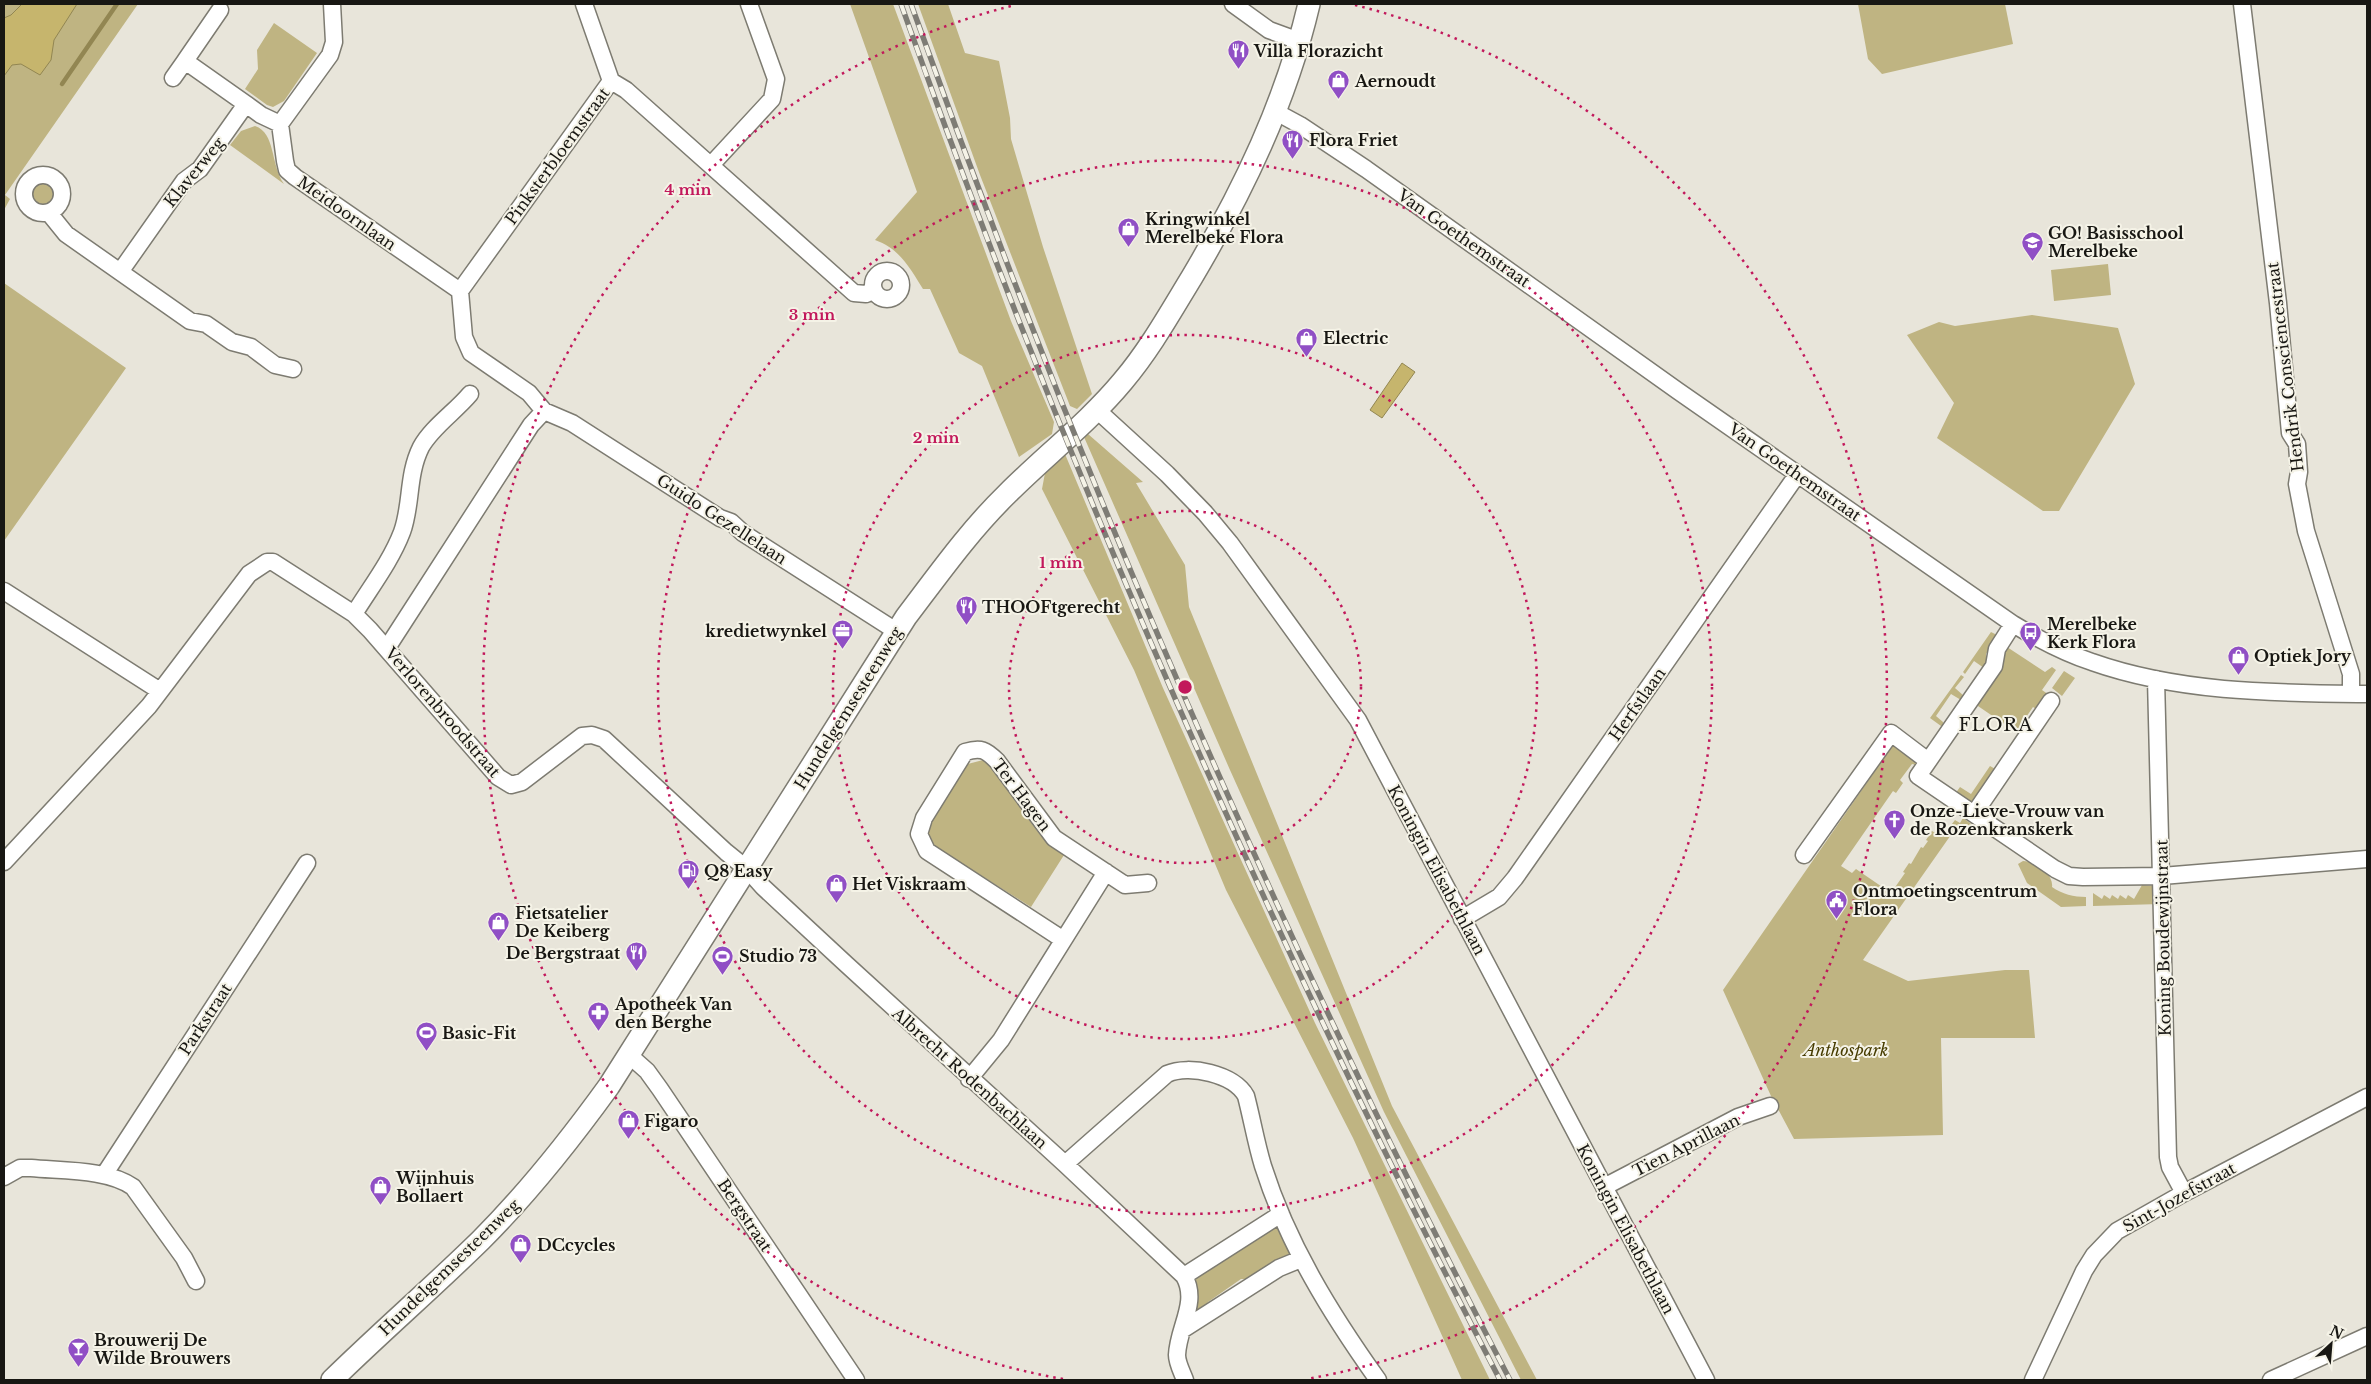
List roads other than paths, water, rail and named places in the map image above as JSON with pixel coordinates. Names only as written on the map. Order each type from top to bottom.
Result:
[{"type":"main road","name":"Hundelgemsesteenweg","points":[[332,1380],[482,1239],[577,1130],[629,1055],[896,631],[944,565],[984,519],[1030,471],[1097,410],[1141,358],[1167,318],[1230,211],[1255,161],[1276,112],[1309,4]]},
{"type":"street","points":[[185,61],[261,115],[280,124],[330,55],[334,42],[332,4]]},
{"type":"street","points":[[584,4],[611,81]]},
{"type":"street","points":[[711,165],[772,99],[776,79],[749,4]]},
{"type":"street","points":[[1233,4],[1269,30],[1299,41]]},
{"type":"street","name":"Hendrik Consciencestraat","points":[[2242,4],[2278,303],[2290,433],[2297,444],[2299,492],[2306,531],[2359,694]]},
{"type":"street","points":[[172,78],[220,10]]},
{"type":"street","name":"Pinksterbloemstraat","points":[[460,291],[611,81],[626,90],[854,293],[866,294],[874,290]]},
{"type":"street","name":"Klaverweg","points":[[120,272],[184,180],[200,169],[246,104]]},
{"type":"street","name":"Van Goethemstraat","points":[[1276,112],[1300,125],[1366,168],[1797,475],[2013,624],[2043,641],[2091,662],[2156,679],[2238,691],[2359,694]]},
{"type":"street","name":"Meidoornlaan","points":[[280,124],[284,161],[287,170],[295,178],[460,291]]},
{"type":"street","points":[[49,213],[66,234],[190,321],[206,324],[232,342],[251,347],[275,365],[293,369]]},
{"type":"street","name":"Guido Gezellelaan","points":[[460,291],[464,337],[470,354],[529,393],[544,411],[572,423],[720,518],[731,522],[743,532],[896,631]]},
{"type":"street","points":[[354,614],[395,548],[402,533],[409,483],[422,446],[431,433],[470,394]]},
{"type":"street","name":"Koningin Elisabethlaan","points":[[1097,410],[1199,506],[1230,543],[1358,720],[1706,1380]]},
{"type":"street","points":[[387,648],[531,425],[544,411]]},
{"type":"street","name":"Herfstlaan","points":[[1462,919],[1499,897],[1515,878],[1797,475]]},
{"type":"street","name":"Verlorenbroodstraat","points":[[4,862],[160,691],[249,574],[267,562],[273,562],[354,614],[387,648],[498,777],[511,785],[522,782],[582,736],[592,735],[604,739],[747,869]]},
{"type":"street","points":[[4,591],[160,691]]},
{"type":"street","points":[[2013,624],[1997,649],[1994,666],[1918,776],[2055,869],[2069,876],[2084,878],[2162,876],[2367,859]]},
{"type":"street","name":"Koning Boudewijnstraat","points":[[2156,679],[2168,1157],[2170,1167],[2184,1193]]},
{"type":"street","points":[[1978,817],[2051,701]]},
{"type":"street","points":[[1804,855],[1891,733],[1928,760]]},
{"type":"street","name":"Ter Hagen","points":[[1062,939],[927,851],[919,834],[924,818],[966,752],[976,748],[986,750],[997,761],[1054,838],[1125,885],[1148,883]]},
{"type":"street","name":"Parkstraat","points":[[104,1175],[306,863]]},
{"type":"street","name":"Albrecht Rodenbachlaan","points":[[747,869],[763,887],[969,1079],[1065,1164],[1187,1282]]},
{"type":"street","points":[[969,1079],[1001,1040],[1056,954],[1062,939],[1106,872]]},
{"type":"street","name":"Bergstraat","points":[[629,1055],[647,1071],[660,1089],[856,1380]]},
{"type":"street","points":[[1065,1164],[1167,1074],[1177,1070],[1189,1069],[1230,1080],[1241,1086],[1246,1096],[1263,1166],[1301,1259],[1339,1325],[1378,1380]]},
{"type":"street","name":"Sint-Jozefstraat","points":[[2033,1380],[2084,1271],[2094,1255],[2117,1231],[2184,1193],[2367,1098]]},
{"type":"street","name":"Tien Aprillaan","points":[[1604,1187],[1738,1117],[1770,1106]]},
{"type":"street","points":[[4,1177],[20,1168],[31,1168],[104,1175],[122,1180],[132,1186],[184,1258],[196,1281]]},
{"type":"street","points":[[1185,1380],[1177,1356],[1190,1298],[1187,1282],[1281,1214]]},
{"type":"street","points":[[1182,1330],[1279,1268],[1301,1259]]},
{"type":"street","points":[[2271,1380],[2367,1336]]},
{"type":"waterway","points":[[62,84],[117,4]]},
{"type":"railway","points":[[901,4],[965,180],[1033,356],[1103,530],[1177,702],[1253,874],[1333,1044],[1415,1213],[1500,1380]]},
{"type":"railway","points":[[911,4],[975,180],[1043,355],[1113,529],[1187,702],[1263,874],[1343,1044],[1425,1213],[1510,1380]]},
{"type":"place","name":"Villa Florazicht","points":[[1238,70]]},
{"type":"place","name":"Aernoudt","points":[[1339,100]]},
{"type":"place","name":"Flora Friet","points":[[1293,159]]},
{"type":"place","name":"Kringwinkel Merelbeke Flora","points":[[1129,247]]},
{"type":"place","name":"GO! Basisschool Merelbeke","points":[[2032,261]]},
{"type":"place","name":"Electric","points":[[1307,357]]},
{"type":"place","name":"THOOFtgerecht","points":[[966,626]]},
{"type":"place","name":"kredietwynkel","points":[[843,650]]},
{"type":"place","name":"Merelbeke Kerk Flora","points":[[2031,652]]},
{"type":"place","name":"Optiek Jory","points":[[2238,675]]},
{"type":"place","name":"Onze-Lieve-Vrouw van de Rozenkranskerk","points":[[1894,839]]},
{"type":"place","name":"Q8 Easy","points":[[688,890]]},
{"type":"place","name":"Het Viskraam","points":[[836,903]]},
{"type":"place","name":"Ontmoetingscentrum Flora","points":[[1837,919]]},
{"type":"place","name":"Fietsatelier De Keiberg","points":[[499,941]]},
{"type":"place","name":"De Bergstraat","points":[[636,972]]},
{"type":"place","name":"Studio 73","points":[[723,975]]},
{"type":"place","name":"Apotheek Van den Berghe","points":[[599,1032]]},
{"type":"place","name":"Basic-Fit","points":[[426,1052]]},
{"type":"place","name":"Figaro","points":[[628,1140]]},
{"type":"place","name":"Wijnhuis Bollaert","points":[[380,1206]]},
{"type":"place","name":"DCcycles","points":[[521,1264]]},
{"type":"place","name":"Brouwerij De Wilde Brouwers","points":[[78,1368]]},
{"type":"district","name":"FLORA","points":[[1996,725]]},
{"type":"park label","name":"Anthospark","points":[[1846,1050]]}]
